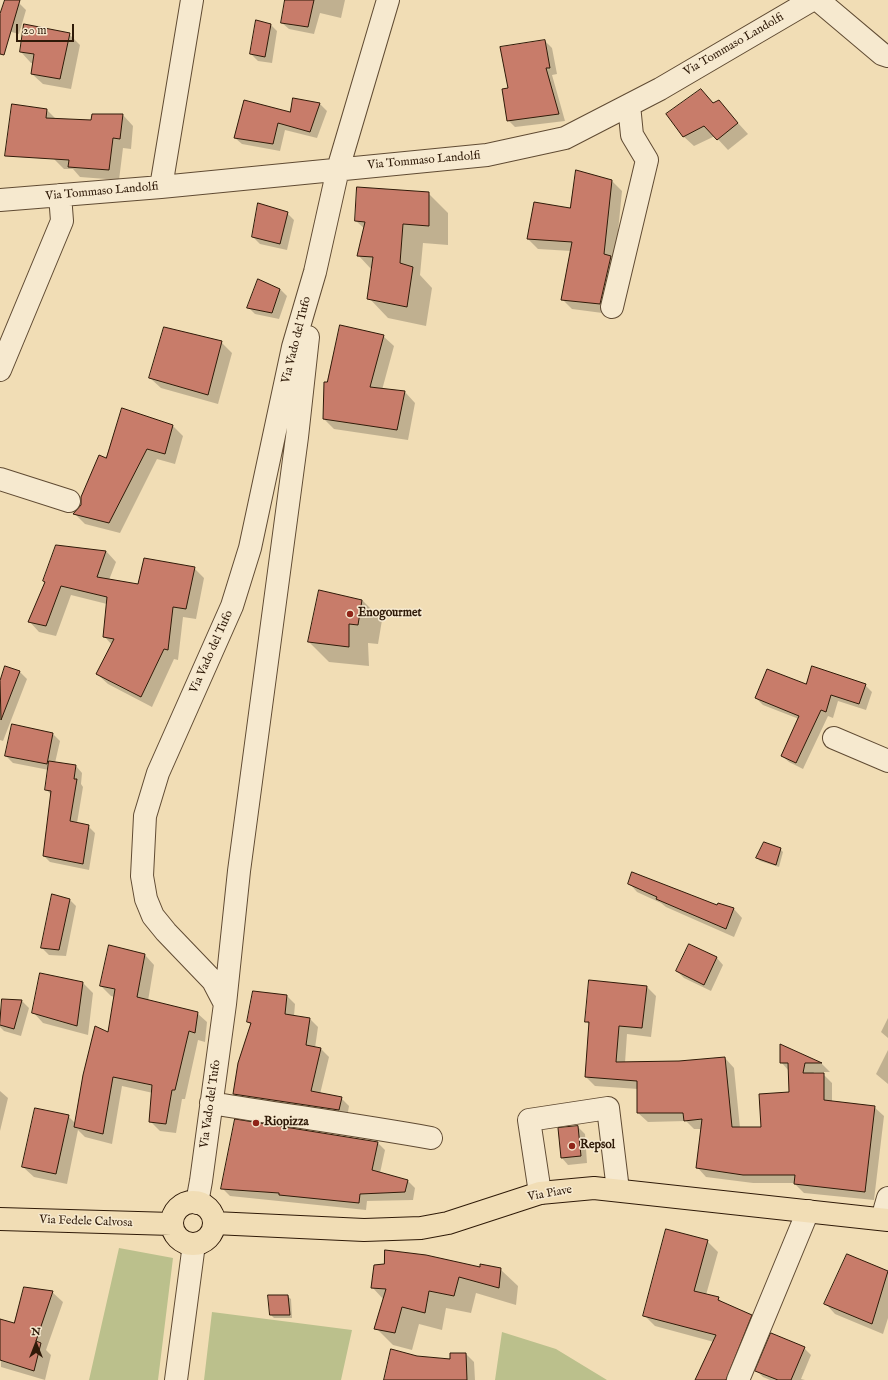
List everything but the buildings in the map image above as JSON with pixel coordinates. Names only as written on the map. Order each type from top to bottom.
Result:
[{"type":"main road","name":"Via Piave","points":[[214,1223],[364,1230],[421,1228],[448,1222],[540,1193],[594,1188],[885,1220]]},
{"type":"main road","points":[[191,1203],[197,1203],[209,1210],[214,1223],[210,1235],[200,1243],[194,1244],[181,1240],[173,1230],[172,1224],[173,1218],[180,1208],[191,1203]]},
{"type":"main road","name":"Via Fedele Calvosa","points":[[0,1218],[172,1224]]},
{"type":"street","points":[[161,187],[192,0]]},
{"type":"street","name":"Via Vado del Tufo","points":[[225,1004],[213,981],[166,932],[153,916],[146,899],[142,876],[145,816],[158,773],[234,599],[250,548],[293,347],[315,272],[338,169],[388,0]]},
{"type":"street","name":"Via Tommaso Landolfi","points":[[0,200],[161,187],[487,155],[565,138],[630,104],[812,0]]},
{"type":"street","points":[[818,0],[882,54],[888,56]]},
{"type":"street","points":[[612,307],[647,160],[632,135],[630,104]]},
{"type":"street","points":[[0,370],[62,221],[60,195]]},
{"type":"street","name":"Via Vado del Tufo","points":[[197,1203],[225,1004],[239,871],[297,437],[315,272]]},
{"type":"street","points":[[0,479],[69,501]]},
{"type":"street","points":[[834,738],[888,761]]},
{"type":"street","points":[[211,1103],[288,1116],[340,1122],[431,1138]]},
{"type":"street","points":[[540,1193],[529,1120],[608,1108],[618,1190]]},
{"type":"street","points":[[885,1220],[888,1198]]},
{"type":"street","points":[[738,1380],[808,1211]]},
{"type":"street","points":[[176,1380],[194,1244]]},
{"type":"green space","points":[[119,1248],[173,1258],[158,1380],[89,1380]]},
{"type":"green space","points":[[212,1312],[352,1330],[341,1380],[204,1380]]},
{"type":"green space","points":[[502,1332],[556,1349],[607,1380],[495,1380]]},
{"type":"place","name":"Enogourmet","points":[[350,614]]},
{"type":"place","name":"Riopizza","points":[[256,1123]]},
{"type":"place","name":"Repsol","points":[[572,1146]]}]
